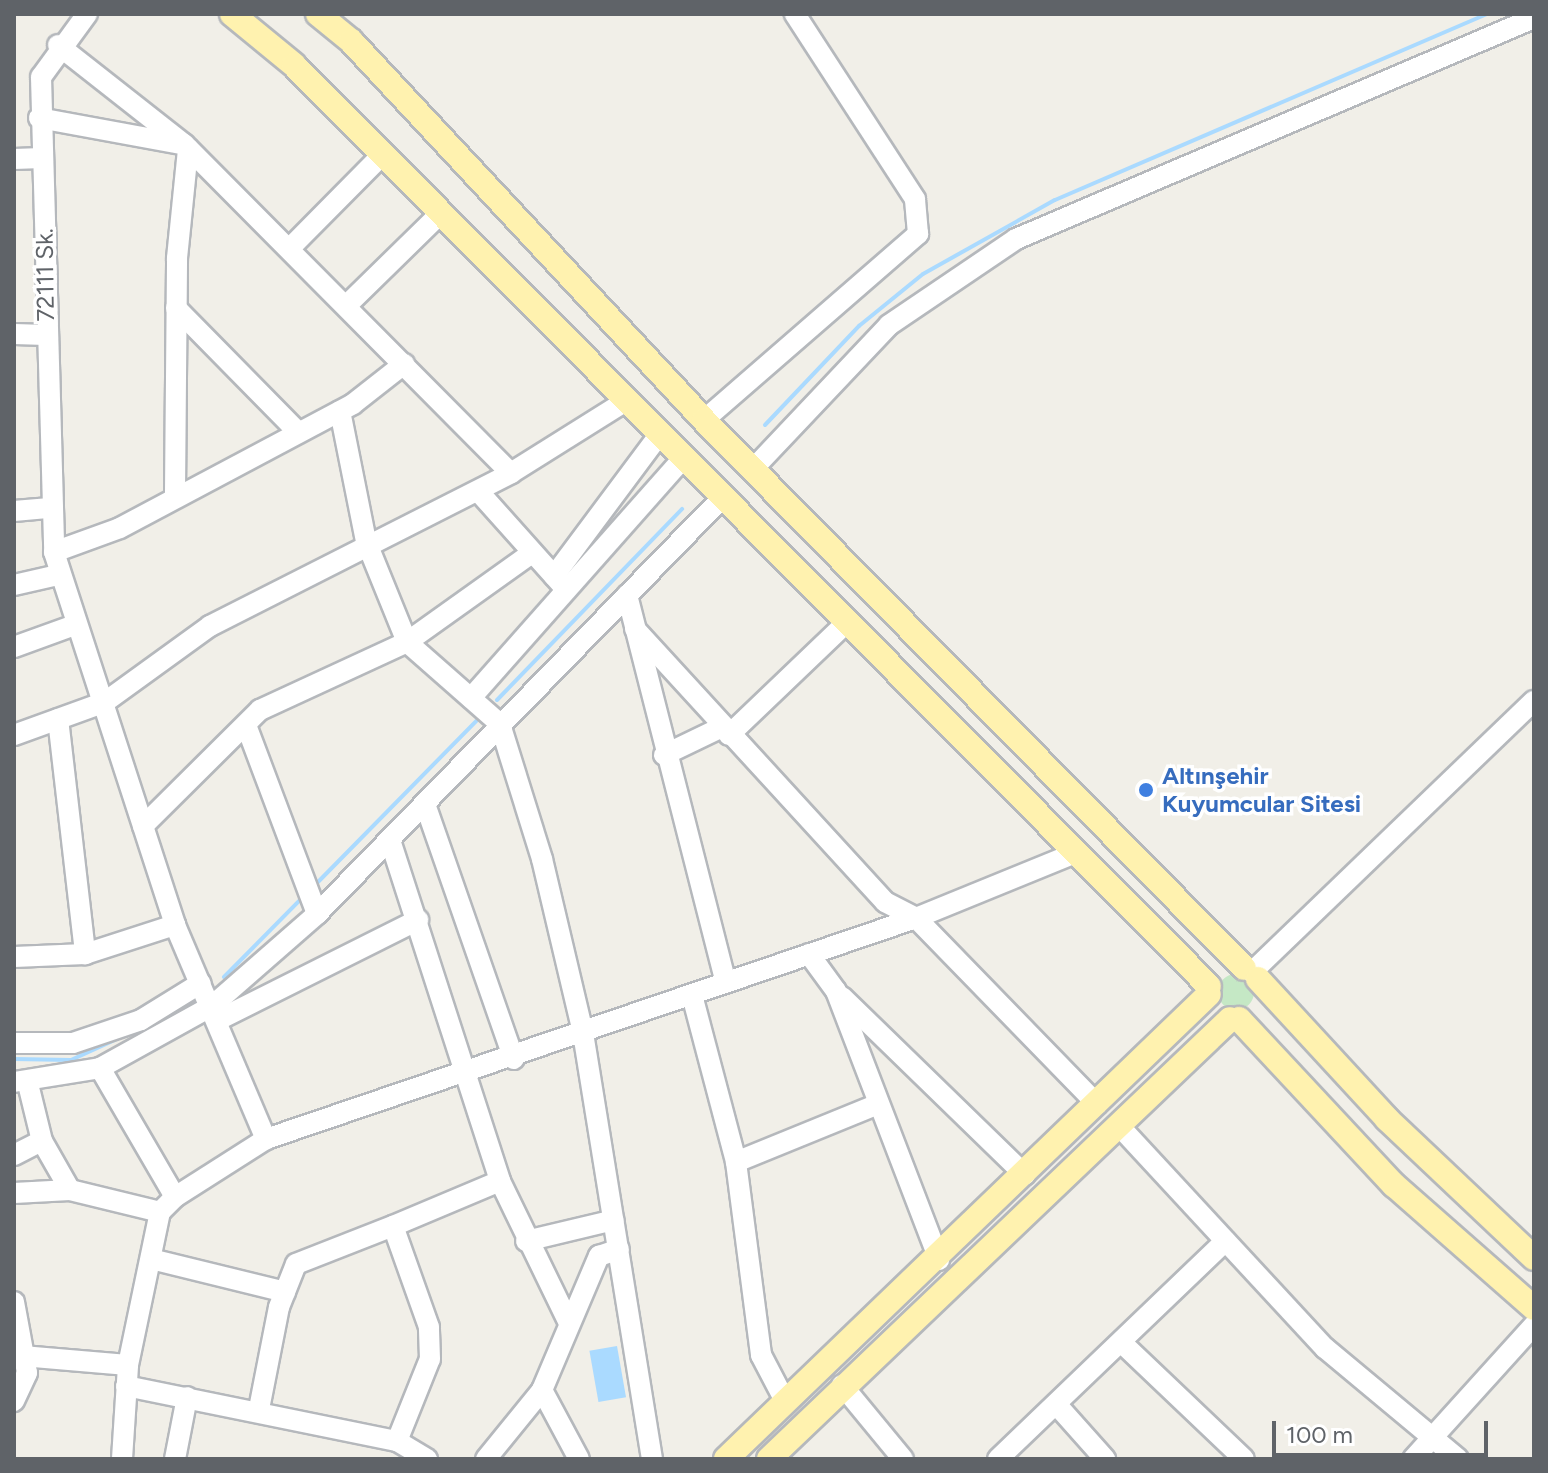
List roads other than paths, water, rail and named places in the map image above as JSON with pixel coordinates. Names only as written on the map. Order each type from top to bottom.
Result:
[{"type":"main road","points":[[232,14],[383,154],[624,402],[723,497],[1185,963],[1234,1019],[1256,1038],[1394,1185],[1534,1308]]},
{"type":"main road","points":[[318,14],[351,41],[704,420],[1251,973],[1387,1119],[1534,1258]]},
{"type":"main road","points":[[1185,963],[1196,981],[1189,1013]]},
{"type":"main road","points":[[726,1459],[939,1260],[1189,1013],[1209,990],[1219,971],[1251,973]]},
{"type":"main road","points":[[769,1459],[842,1385],[1122,1129],[1211,1038],[1259,1004],[1251,973]]},
{"type":"main road","points":[[1211,1038],[1226,1031],[1256,1038]]},
{"type":"street","name":"72111 Sk.","points":[[86,14],[58,45],[41,77],[39,118],[50,508],[54,552],[72,626],[105,702],[175,925],[266,1139]]},
{"type":"street","points":[[704,420],[918,234],[915,199],[795,14]]},
{"type":"street","points":[[753,469],[889,325],[1016,239],[1534,18]]},
{"type":"street","points":[[58,45],[186,146],[348,304],[511,473]]},
{"type":"street","points":[[39,118],[186,146]]},
{"type":"street","points":[[175,493],[176,308],[186,146]]},
{"type":"street","points":[[291,247],[383,154]]},
{"type":"street","points":[[14,159],[42,158]]},
{"type":"street","points":[[348,304],[440,214]]},
{"type":"street","points":[[176,308],[298,432]]},
{"type":"street","points":[[14,334],[46,335]]},
{"type":"street","points":[[54,552],[120,528],[175,493],[340,411],[404,364]]},
{"type":"street","points":[[14,735],[105,702],[210,626],[366,541],[478,491],[624,402]]},
{"type":"street","points":[[340,411],[366,541],[407,642],[500,724],[542,859],[583,1033],[652,1459]]},
{"type":"street","points":[[471,698],[561,583],[659,435]]},
{"type":"street","points":[[561,583],[683,458]]},
{"type":"street","points":[[478,491],[561,583]]},
{"type":"street","points":[[215,1013],[390,840],[723,497]]},
{"type":"street","points":[[14,511],[50,508]]},
{"type":"street","points":[[143,826],[260,710],[407,642],[532,553]]},
{"type":"street","points":[[14,585],[58,575]]},
{"type":"street","points":[[627,595],[664,755],[726,983]]},
{"type":"street","points":[[664,755],[726,731],[846,623]]},
{"type":"street","points":[[14,647],[72,626]]},
{"type":"street","points":[[635,629],[885,902],[916,918],[1097,1104]]},
{"type":"street","points":[[1251,973],[1534,701]]},
{"type":"street","points":[[58,719],[85,954]]},
{"type":"street","points":[[246,725],[317,914]]},
{"type":"street","points":[[425,804],[514,1059]]},
{"type":"street","points":[[390,840],[500,1181],[526,1241],[569,1323]]},
{"type":"street","points":[[122,1459],[128,1365],[160,1212],[175,1197],[266,1139],[514,1059],[916,918],[1075,853]]},
{"type":"street","points":[[70,1190],[42,1141],[21,1083],[100,1068],[418,920]]},
{"type":"street","points":[[14,957],[85,954],[175,925]]},
{"type":"street","points":[[809,954],[836,991],[1025,1175]]},
{"type":"street","points":[[14,1043],[73,1043],[141,1020],[201,983]]},
{"type":"street","points":[[836,991],[939,1260]]},
{"type":"street","points":[[692,995],[736,1162],[761,1355],[785,1401]]},
{"type":"street","points":[[100,1068],[175,1197]]},
{"type":"street","points":[[736,1162],[878,1104]]},
{"type":"street","points":[[1122,1129],[1325,1348],[1458,1459]]},
{"type":"street","points":[[14,1155],[42,1141]]},
{"type":"street","points":[[259,1409],[285,1292],[296,1264],[500,1181]]},
{"type":"street","points":[[14,1193],[70,1190],[160,1212]]},
{"type":"street","points":[[526,1241],[614,1220]]},
{"type":"street","points":[[393,1226],[429,1327],[430,1359],[397,1441]]},
{"type":"street","points":[[998,1459],[1225,1241]]},
{"type":"street","points":[[486,1459],[542,1390],[599,1256],[619,1249]]},
{"type":"street","points":[[151,1259],[285,1292]]},
{"type":"street","points":[[14,1302],[27,1373],[14,1401]]},
{"type":"street","points":[[1413,1459],[1534,1325]]},
{"type":"street","points":[[1122,1343],[1244,1459]]},
{"type":"street","points":[[22,1356],[128,1365]]},
{"type":"street","points":[[842,1385],[903,1459]]},
{"type":"street","points":[[126,1386],[259,1409],[397,1441],[427,1459]]},
{"type":"street","points":[[542,1390],[579,1459]]},
{"type":"street","points":[[175,1459],[187,1397]]},
{"type":"street","points":[[1056,1404],[1105,1459]]},
{"type":"water","points":[[617,1346],[626,1397],[598,1402],[589,1351]]},
{"type":"waterway","points":[[765,425],[859,326],[923,274],[1055,200],[1486,14]]},
{"type":"waterway","points":[[497,700],[682,509]]},
{"type":"waterway","points":[[318,882],[476,721]]},
{"type":"waterway","points":[[224,977],[300,900]]},
{"type":"waterway","points":[[14,1059],[71,1060],[187,1007]]},
{"type":"place","name":"Altınşehir Kuyumcular Sitesi","points":[[1146,790]]}]
